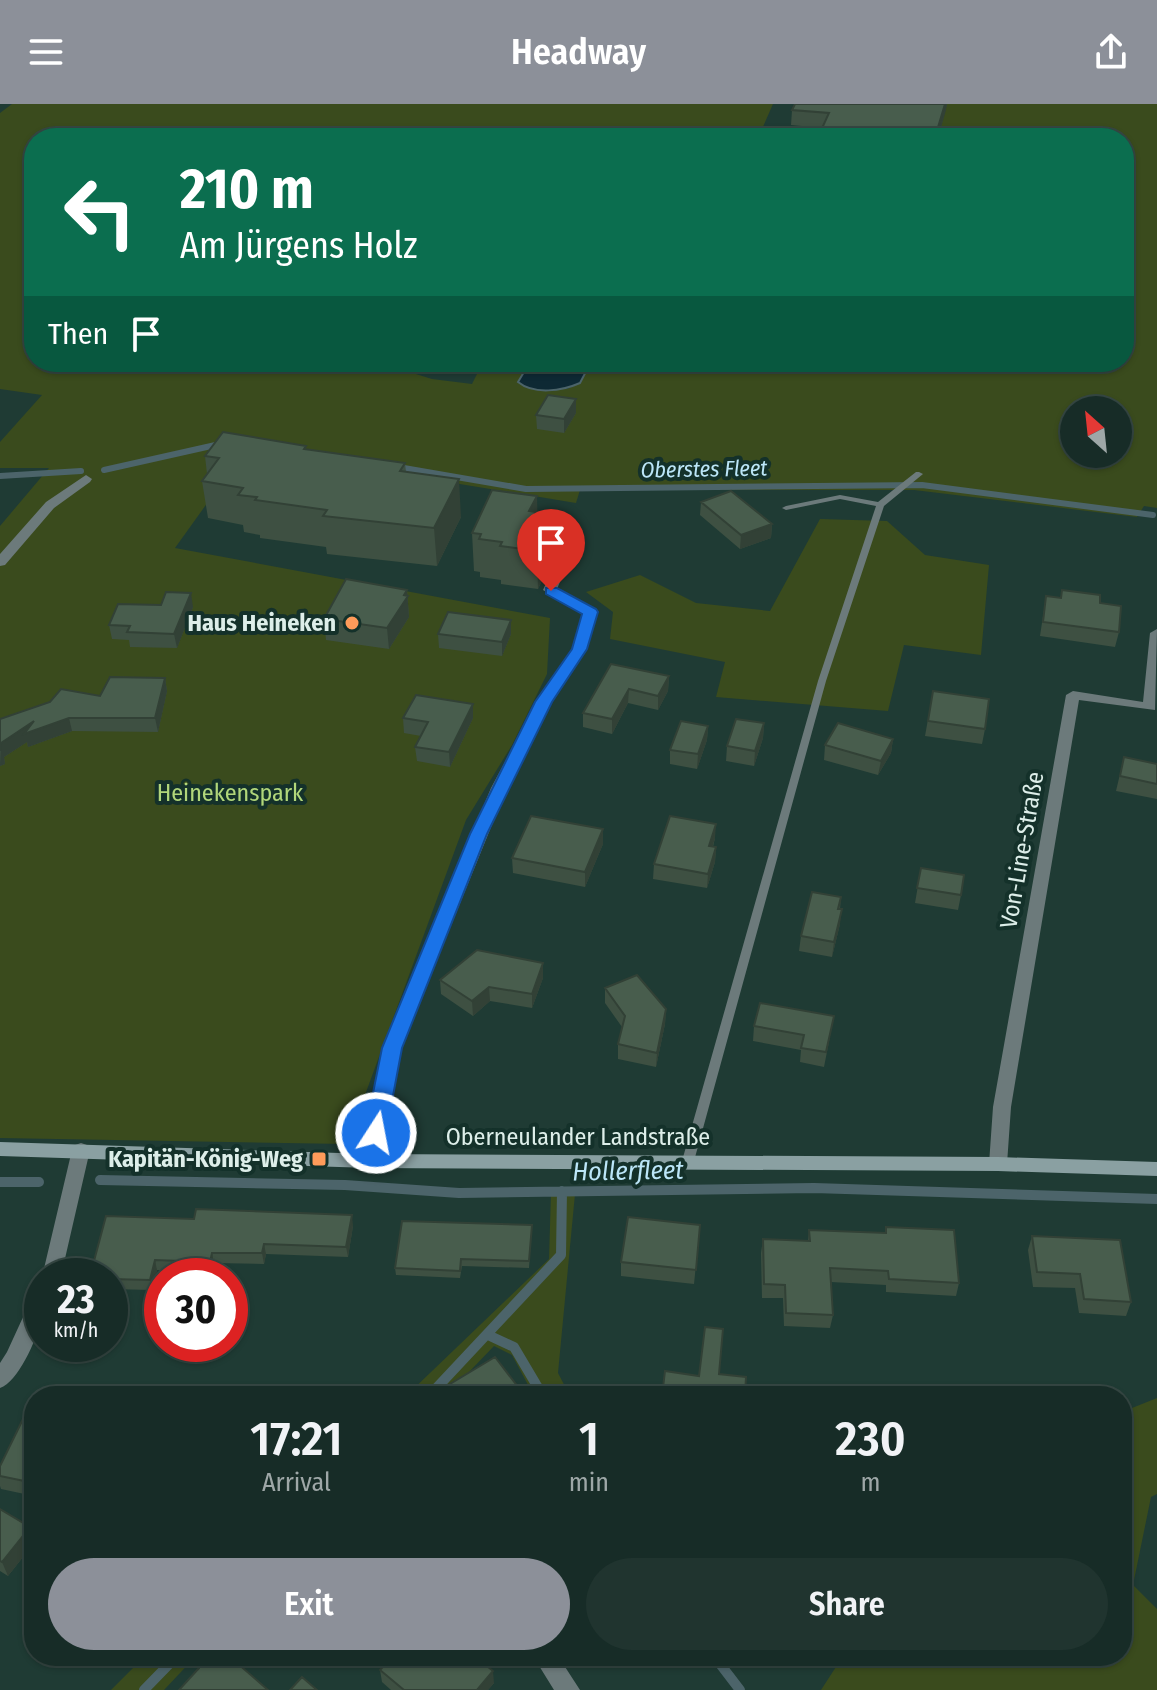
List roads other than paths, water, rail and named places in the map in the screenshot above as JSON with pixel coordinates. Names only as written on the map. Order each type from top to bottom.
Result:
[{"type":"street","points":[[0,562],[50,505],[86,479]]},
{"type":"street","points":[[370,1161],[392,1048],[467,862],[499,788],[585,634],[591,612],[550,590],[571,541]]},
{"type":"street","name":"Von-Line-Straße","points":[[998,1164],[1002,1107],[1073,695],[1150,707],[1157,633]]},
{"type":"street","name":"Oberneulander Landstraße","points":[[0,1149],[370,1161],[998,1164],[1157,1169]]},
{"type":"street","points":[[55,1258],[81,1150]]},
{"type":"street","points":[[0,1379],[15,1358],[24,1338]]},
{"type":"street","points":[[551,1666],[568,1690]]},
{"type":"lane","points":[[688,1161],[822,681],[880,505],[919,474]]},
{"type":"lane","points":[[786,508],[840,497],[880,505]]},
{"type":"water","points":[[524,372],[586,372],[580,383],[565,388],[532,389],[518,382]]},
{"type":"waterway","name":"Oberstes Fleet","points":[[104,470],[220,444]]},
{"type":"waterway","name":"Oberstes Fleet","points":[[398,467],[526,489],[922,485],[1153,515]]},
{"type":"waterway","name":"Oberstes Fleet","points":[[0,476],[81,471]]},
{"type":"waterway","name":"Hollerfleet","points":[[100,1180],[345,1185],[459,1193],[562,1192]]},
{"type":"waterway","name":"Hollerfleet","points":[[0,1182],[39,1182]]},
{"type":"waterway","name":"Hollerfleet","points":[[562,1192],[814,1188],[1157,1199]]},
{"type":"waterway","points":[[438,1386],[561,1255],[562,1192]]},
{"type":"waterway","points":[[488,1335],[514,1347],[537,1386]]},
{"type":"waterway","points":[[144,1690],[167,1666]]},
{"type":"waterway","points":[[722,1666],[740,1690]]},
{"type":"place","name":"Haus Heineken","points":[[352,623]]},
{"type":"place","name":"Kapitän-König-Weg","points":[[319,1159]]},
{"type":"park label","name":"Heinekenspark","points":[[230,793]]}]
